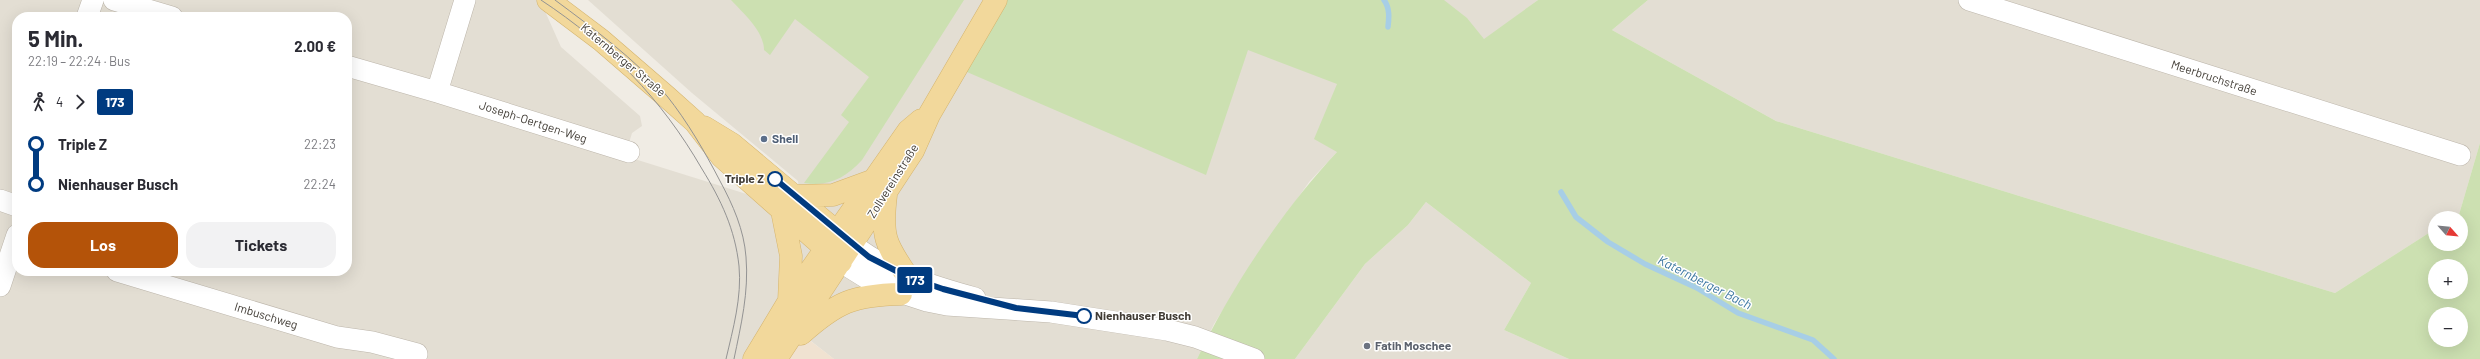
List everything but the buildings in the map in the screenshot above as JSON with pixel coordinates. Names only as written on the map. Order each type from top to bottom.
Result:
[{"type":"main road","name":"Katernberger Straße","points":[[548,0],[601,40],[694,122],[722,157],[788,203],[839,248]]},
{"type":"main road","name":"Zollvereinstraße","points":[[839,248],[880,187],[913,151],[928,115],[996,0]]},
{"type":"main road","points":[[778,356],[820,318],[838,305],[853,298],[905,286],[885,239],[884,216],[880,187],[788,203],[791,256],[789,301]]},
{"type":"main road","points":[[754,359],[789,301],[839,248]]},
{"type":"main road","points":[[778,356],[839,248]]},
{"type":"street","points":[[89,12],[93,0]]},
{"type":"street","points":[[114,0],[155,12]]},
{"type":"street","points":[[437,92],[465,0]]},
{"type":"street","name":"Meerbruchstraße","points":[[1969,0],[2460,155]]},
{"type":"street","name":"Joseph-Oertgen-Weg","points":[[352,67],[437,92],[629,152]]},
{"type":"street","points":[[0,200],[12,204]]},
{"type":"street","points":[[839,248],[876,262],[905,286],[947,305],[1016,308],[1076,315],[1167,330],[1195,337],[1254,359]]},
{"type":"street","points":[[0,286],[12,251]]},
{"type":"street","name":"Imbuschweg","points":[[134,276],[337,337],[372,342],[417,354]]},
{"type":"shaded area","points":[[0,0],[540,0],[561,47],[640,116],[642,126],[632,133],[625,156],[801,211],[798,181],[692,93],[588,0],[1538,0],[1337,152],[1309,182],[1251,265],[1214,324],[1197,359],[834,359],[788,323],[765,359],[0,359]]},
{"type":"shaded area","points":[[1648,0],[2480,0],[2480,143],[2460,211],[2428,211],[2428,233],[2335,293],[1776,121],[1612,30]]},
{"type":"shaded area","points":[[1426,202],[1531,283],[1504,330],[1569,359],[1295,359],[1365,264],[1408,225]]},
{"type":"shaded area","points":[[787,323],[834,359],[765,359]]},
{"type":"green space","points":[[731,0],[964,0],[862,160],[849,172],[836,180],[821,184],[813,184],[804,183],[849,122],[841,115],[869,77],[795,19],[770,55],[764,50],[761,36],[757,29]]},
{"type":"green space","points":[[999,0],[1444,0],[1467,18],[1484,39],[1538,0],[1648,0],[1612,30],[1776,121],[2335,293],[2428,233],[2428,251],[2468,251],[2468,211],[2460,211],[2480,143],[2480,359],[1569,359],[1504,330],[1531,283],[1426,202],[1408,225],[1365,264],[1295,359],[1197,359],[1226,304],[1260,250],[1297,199],[1337,152],[1314,139],[1337,84],[1248,50],[1206,175],[960,69]]},
{"type":"waterway","name":"Katernberger Bach","points":[[1384,0],[1388,10],[1388,27]]},
{"type":"waterway","name":"Katernberger Bach","points":[[1561,192],[1576,217],[1608,242],[1645,264],[1697,288],[1738,313],[1813,340],[1834,359]]},
{"type":"tram line","points":[[541,0],[589,35],[632,75],[669,119],[686,143],[715,192],[731,227],[737,252],[740,278],[734,325],[726,359]]},
{"type":"tram line","points":[[555,0],[599,33],[655,82],[682,116],[725,190],[743,237],[747,270],[742,321],[734,359]]},
{"type":"bus line","name":"173","points":[[775,179],[869,257],[876,262],[908,277],[943,289],[1016,308],[1084,316]]},
{"type":"place","name":"Shell","points":[[764,139]]},
{"type":"place","name":"Triple Z","points":[[775,179]]},
{"type":"place","name":"Nienhauser Busch","points":[[1084,316]]},
{"type":"place","name":"Fatih Moschee","points":[[1367,346]]}]
